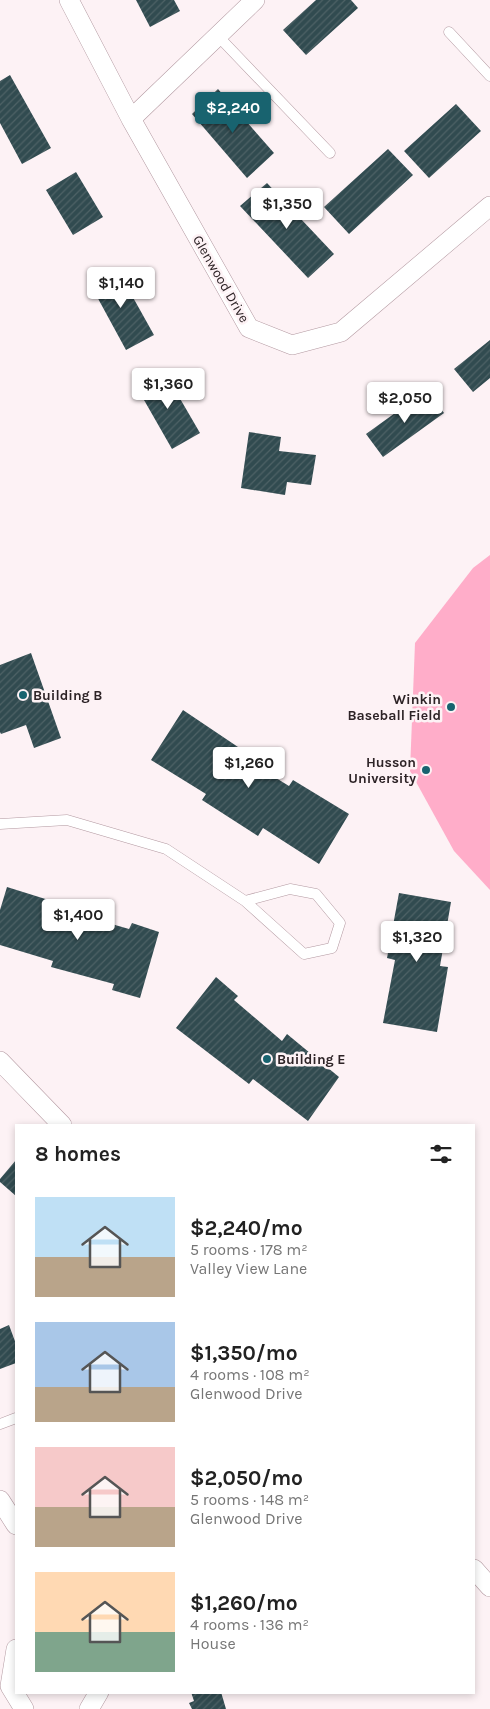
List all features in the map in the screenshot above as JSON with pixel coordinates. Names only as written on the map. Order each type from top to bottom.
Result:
[{"type":"street","name":"Glenwood Drive","points":[[69,0],[131,119],[248,328],[292,345],[341,332],[490,206]]},
{"type":"street","points":[[131,119],[255,0]]},
{"type":"street","points":[[3,1069],[61,1124]]},
{"type":"street","points":[[0,1500],[9,1520]]},
{"type":"street","points":[[475,1570],[490,1586]]},
{"type":"street","points":[[15,1655],[10,1686],[24,1709]]},
{"type":"street","points":[[89,1709],[98,1694]]},
{"type":"lane","points":[[449,32],[490,76]]},
{"type":"lane","points":[[218,36],[330,153]]},
{"type":"lane","points":[[0,824],[68,820],[166,849],[245,901],[304,954],[332,948],[340,923],[316,894],[290,889],[245,901]]},
{"type":"lane","points":[[0,1424],[15,1418]]},
{"type":"shaded area","name":"Winkin Baseball Field","points":[[490,555],[490,890],[454,851],[410,771],[415,643],[473,568]]},
{"type":"building","points":[[136,0],[174,0],[180,11],[150,27]]},
{"type":"building","points":[[316,0],[351,0],[358,8],[306,55],[283,30]]},
{"type":"building","points":[[10,75],[51,148],[22,164],[0,123],[0,81]]},
{"type":"building","points":[[218,89],[274,153],[247,178],[192,114]]},
{"type":"building","points":[[456,104],[481,131],[429,178],[404,151]]},
{"type":"building","points":[[388,149],[413,175],[349,234],[324,207]]},
{"type":"building","points":[[76,172],[103,217],[73,235],[46,190]]},
{"type":"building","points":[[267,183],[334,254],[308,278],[240,206]]},
{"type":"building","points":[[116,267],[154,335],[126,350],[89,282]]},
{"type":"building","points":[[490,340],[490,378],[473,392],[454,369]]},
{"type":"building","points":[[164,371],[200,433],[172,449],[136,386]]},
{"type":"building","points":[[427,390],[444,413],[383,457],[366,434]]},
{"type":"building","points":[[249,432],[281,437],[279,451],[316,455],[311,485],[287,482],[285,495],[241,488]]},
{"type":"building","name":"Building B","points":[[31,653],[61,738],[34,748],[26,725],[1,734],[0,732],[0,665]]},
{"type":"building","points":[[183,710],[238,747],[235,753],[289,786],[293,780],[349,814],[319,864],[263,828],[258,836],[202,800],[206,794],[151,760]]},
{"type":"building","points":[[7,887],[71,907],[70,912],[129,929],[132,923],[159,932],[140,998],[112,990],[114,984],[51,967],[53,961],[0,945],[0,910]]},
{"type":"building","points":[[399,893],[451,902],[440,966],[448,967],[437,1032],[383,1023],[395,960],[387,958]]},
{"type":"building","name":"Building E","points":[[216,977],[238,996],[234,1000],[282,1041],[287,1034],[339,1077],[308,1121],[253,1079],[249,1084],[176,1028]]},
{"type":"building","points":[[15,1161],[15,1195],[0,1182],[0,1179]]},
{"type":"building","points":[[9,1325],[15,1341],[15,1363],[0,1369],[0,1329]]},
{"type":"building","points":[[192,1694],[222,1694],[226,1709],[192,1709],[189,1703],[194,1701]]},
{"type":"place","name":"Building B","points":[[23,695]]},
{"type":"place","name":"Winkin Baseball Field","points":[[451,707]]},
{"type":"place","name":"Husson University","points":[[426,770]]},
{"type":"place","name":"Building E","points":[[267,1059]]}]
